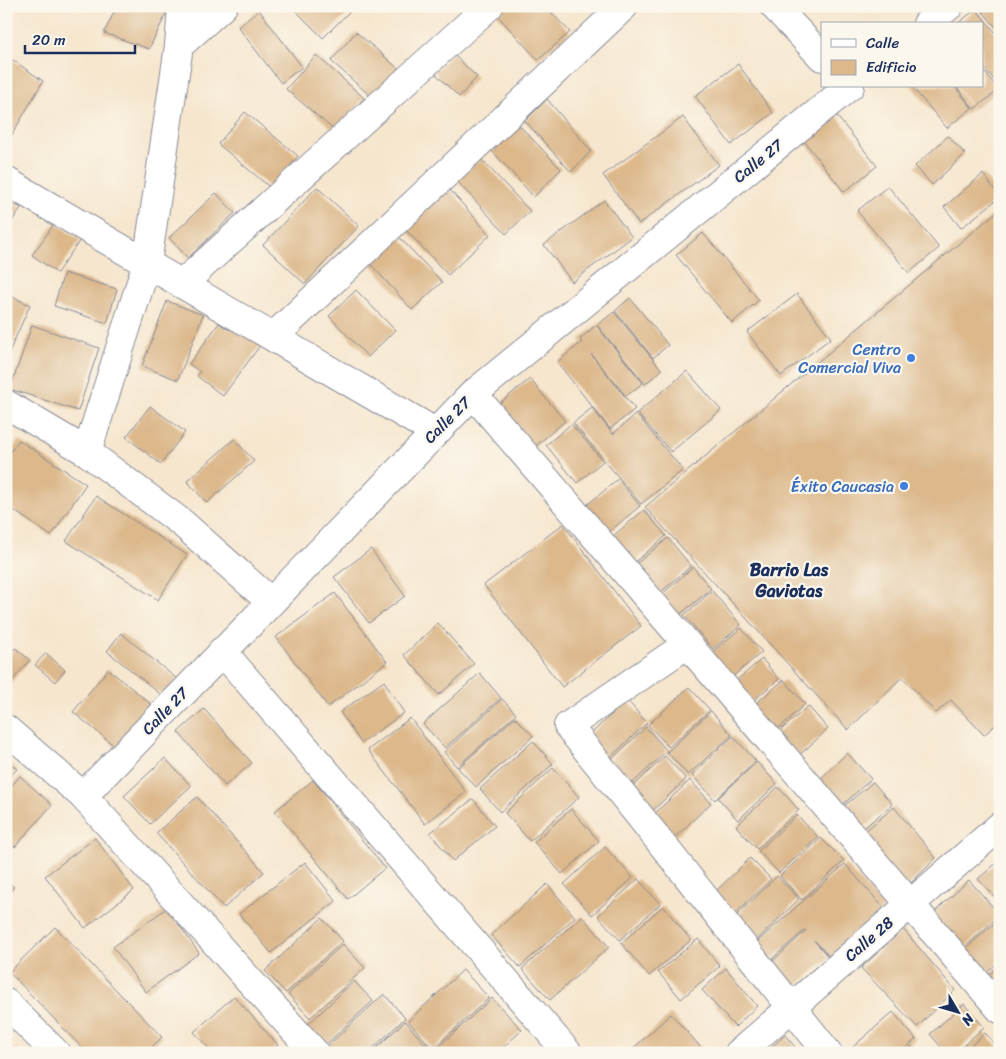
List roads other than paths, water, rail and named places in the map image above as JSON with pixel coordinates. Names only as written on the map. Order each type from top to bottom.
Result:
[{"type":"street","points":[[87,452],[146,263],[179,46],[182,6]]},
{"type":"street","points":[[179,46],[223,6]]},
{"type":"street","points":[[182,284],[490,6]]},
{"type":"street","points":[[273,337],[624,6]]},
{"type":"street","points":[[774,6],[821,56]]},
{"type":"street","points":[[929,22],[949,6]]},
{"type":"street","name":"Calle 27","points":[[83,796],[270,601],[473,394],[848,88]]},
{"type":"street","points":[[6,181],[435,432]]},
{"type":"street","points":[[473,394],[686,645],[911,903],[1000,1009]]},
{"type":"street","points":[[6,404],[87,452],[182,523],[270,601]]},
{"type":"street","points":[[686,645],[568,726],[828,1053]]},
{"type":"street","points":[[222,651],[568,1053]]},
{"type":"street","points":[[6,729],[83,796],[316,1053]]},
{"type":"street","name":"Calle 28","points":[[739,1053],[1000,826]]},
{"type":"street","points":[[6,1003],[56,1053]]},
{"type":"place","name":"Centro Comercial Viva","points":[[911,358]]},
{"type":"place","name":"Éxito Caucasia","points":[[904,486]]},
{"type":"district","name":"Barrio Las Gaviotas","points":[[789,580]]}]
